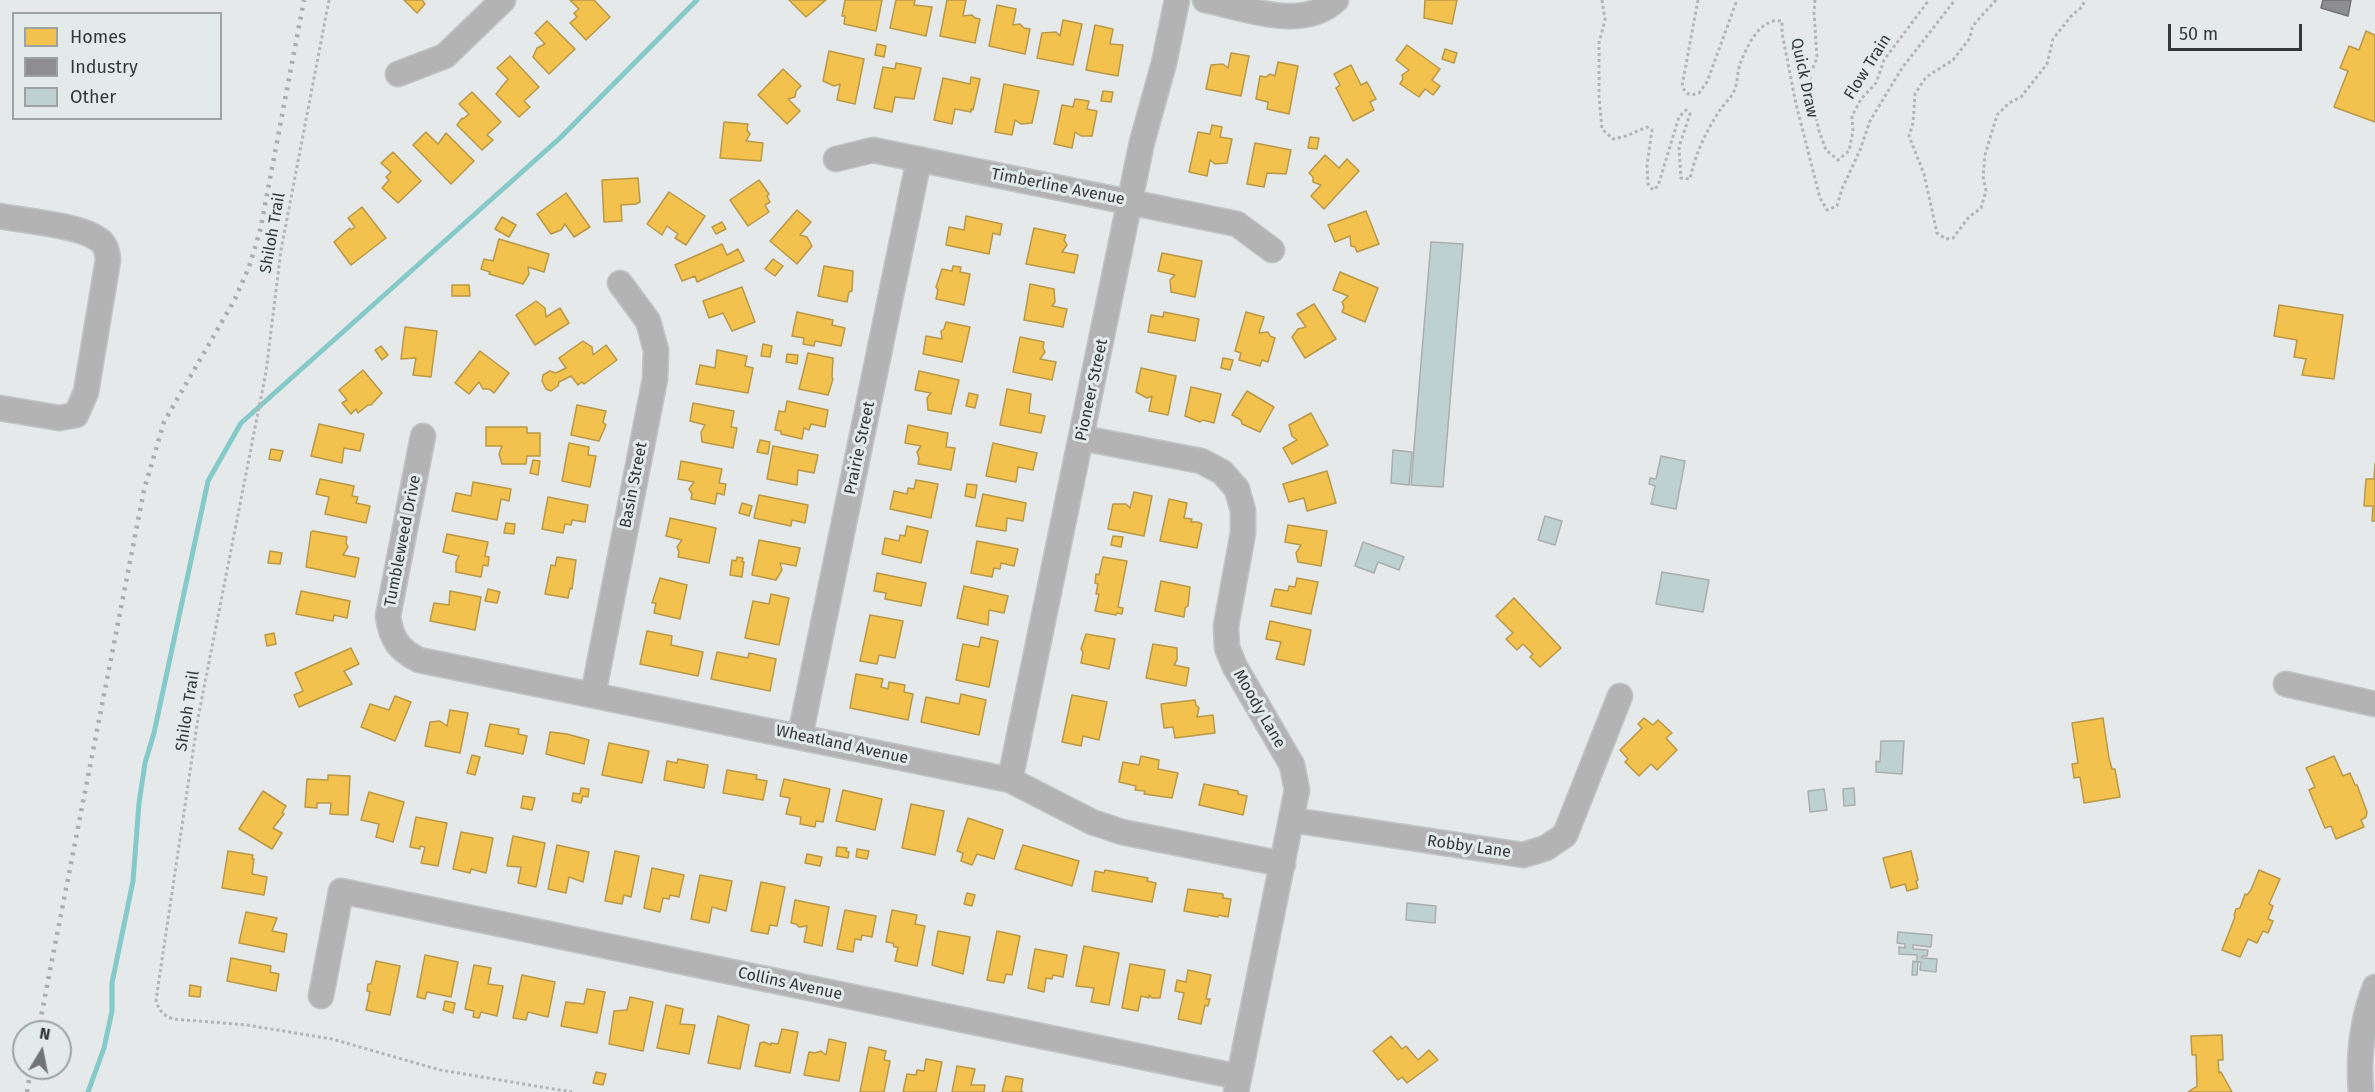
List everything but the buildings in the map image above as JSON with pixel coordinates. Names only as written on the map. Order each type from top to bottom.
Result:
[{"type":"street","points":[[398,74],[445,56],[503,0]]},
{"type":"street","name":"Pioneer Street","points":[[1010,780],[1142,142],[1164,63],[1177,0]]},
{"type":"street","points":[[1205,0],[1287,17],[1311,15],[1336,0]]},
{"type":"street","name":"Timberline Avenue","points":[[836,159],[873,150],[1237,224],[1272,250]]},
{"type":"street","name":"Prairie Street","points":[[800,736],[919,159]]},
{"type":"street","points":[[0,216],[82,231],[99,239],[106,247],[108,260],[86,392],[76,415],[51,418],[0,408]]},
{"type":"street","name":"Basin Street","points":[[593,695],[655,379],[656,350],[648,321],[620,283]]},
{"type":"street","name":"Tumbleweed Drive","points":[[396,644],[390,631],[388,616],[423,436]]},
{"type":"street","name":"Moody Lane","points":[[1082,438],[1201,461],[1222,472],[1237,489],[1243,511],[1243,533],[1226,626],[1227,648],[1235,667],[1292,765],[1297,790],[1238,1085]]},
{"type":"street","name":"Wheatland Avenue","points":[[396,644],[406,654],[419,660],[1010,780],[1092,822],[1122,832],[1283,864]]},
{"type":"street","points":[[2286,684],[2375,704]]},
{"type":"street","name":"Robby Lane","points":[[1292,820],[1523,855],[1546,848],[1565,835],[1620,696]]},
{"type":"street","name":"Collins Avenue","points":[[321,996],[341,891],[1238,1085]]},
{"type":"street","points":[[2361,1092],[2362,1033],[2367,1007],[2375,987]]},
{"type":"path","name":"Shiloh Trail","points":[[329,0],[281,250],[266,372],[198,718],[156,1000],[158,1008],[173,1019],[247,1025],[332,1039],[440,1070],[572,1092]]},
{"type":"path","name":"Quick Draw","points":[[1602,0],[1605,20],[1599,43],[1599,97],[1602,129],[1613,139],[1647,127],[1652,130],[1647,165],[1648,184],[1653,190],[1658,186],[1679,117],[1686,110],[1690,114],[1679,147],[1681,178],[1690,179],[1701,145],[1719,112],[1734,91],[1740,64],[1751,42],[1762,25],[1775,20],[1782,21],[1782,33],[1796,104],[1820,198],[1827,210],[1837,206],[1870,121],[1891,86],[1902,68],[1955,0]]},
{"type":"path","points":[[1698,0],[1682,86],[1690,95],[1699,93],[1707,82],[1737,0]]},
{"type":"path","name":"Flow Train","points":[[1815,0],[1817,58],[1810,75],[1810,89],[1819,131],[1826,150],[1838,160],[1849,151],[1853,131],[1852,116],[1861,99],[1876,82],[1884,60],[1929,0]]},
{"type":"path","points":[[1996,0],[1976,22],[1970,38],[1953,60],[1926,77],[1915,94],[1913,123],[1909,136],[1924,174],[1937,233],[1946,239],[1958,233],[1969,217],[1981,208],[1985,196],[1983,176],[1985,155],[1997,115],[2009,103],[2021,97],[2047,64],[2053,39],[2072,15],[2082,7],[2085,0]]},
{"type":"waterway","points":[[88,1092],[104,1048],[112,1011],[112,983],[133,881],[139,803],[145,763],[154,733],[208,481],[241,423],[560,138],[697,0]]},
{"type":"railway","points":[[40,1020],[144,490],[164,422],[235,299],[249,267],[260,231],[304,0]]},
{"type":"railway","points":[[27,1092],[29,1080]]}]
